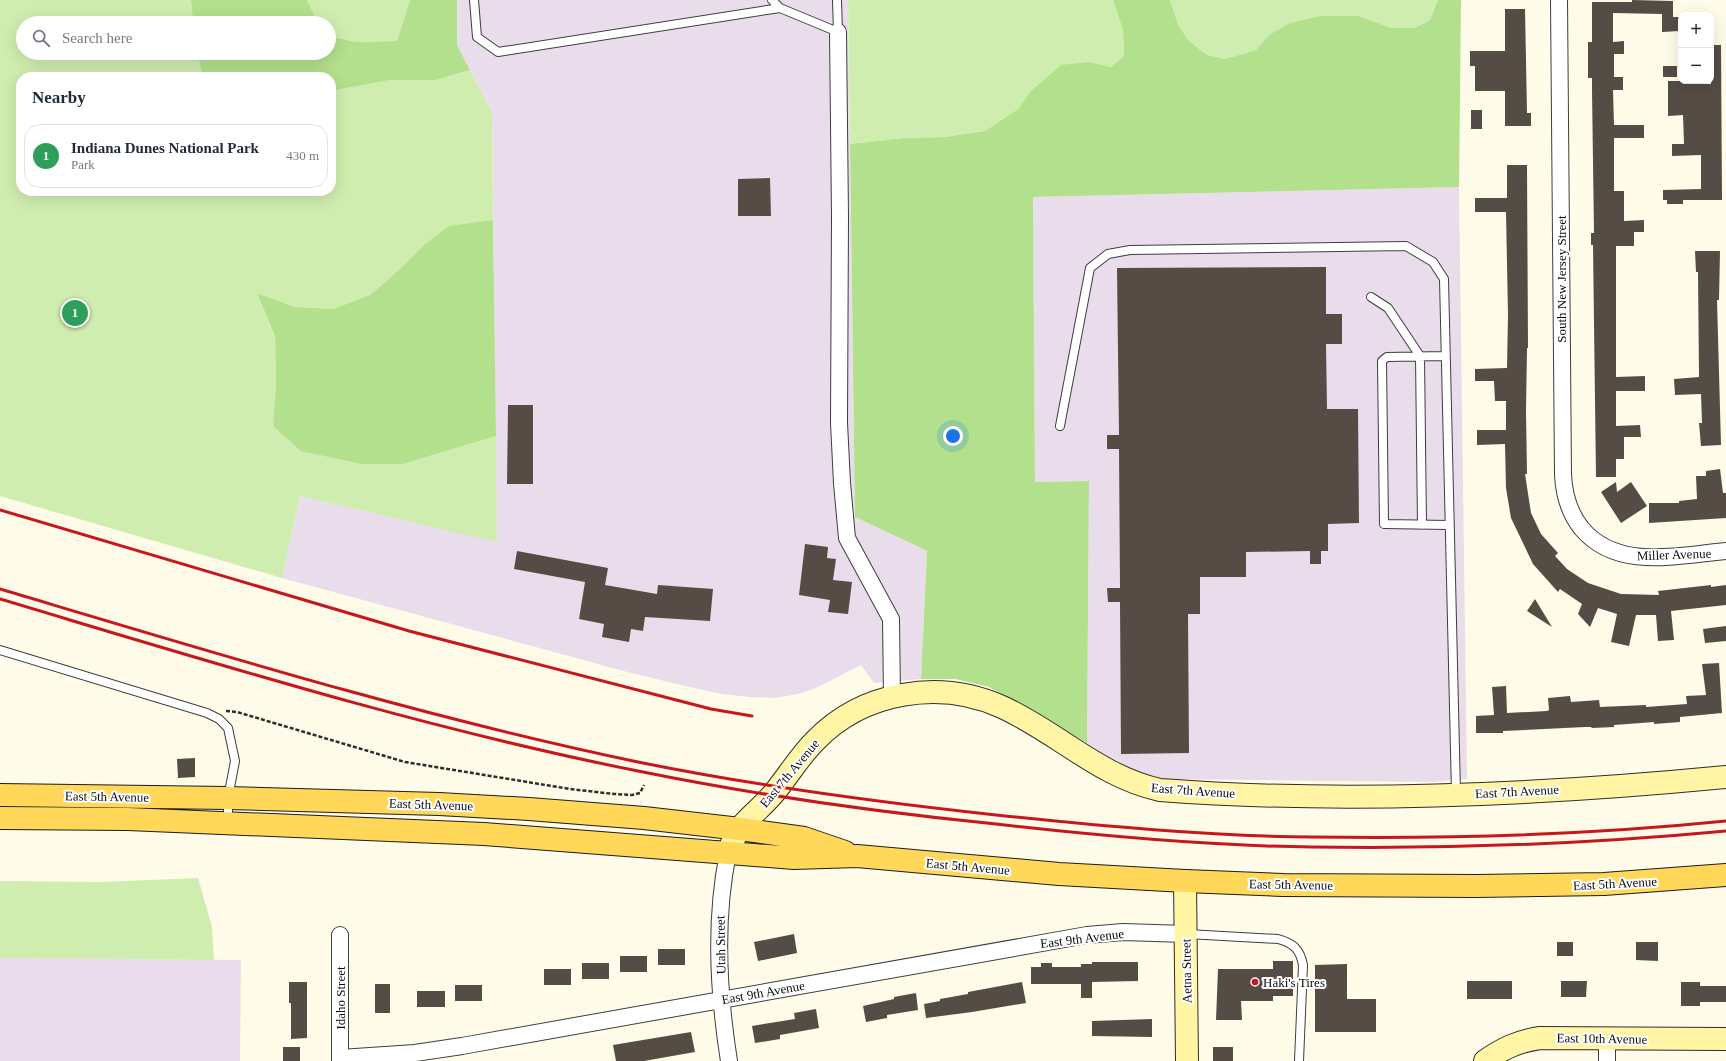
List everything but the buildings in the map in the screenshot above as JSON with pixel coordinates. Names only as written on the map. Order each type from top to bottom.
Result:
[{"type":"main road","name":"East 5th Avenue","points":[[0,795],[228,798],[440,804],[514,808],[644,818],[740,829],[804,838],[857,856]]},
{"type":"main road","name":"East 5th Avenue","points":[[0,818],[128,819],[228,822],[484,834],[794,858],[857,856],[1059,874],[1282,885],[1476,886],[1604,884],[1726,875]]},
{"type":"street","name":"South New Jersey Street","points":[[1559,0],[1564,483],[1565,494],[1576,519],[1588,535],[1600,545]]},
{"type":"street","points":[[838,32],[840,217],[839,423],[842,483],[847,538],[891,619],[892,697]]},
{"type":"street","name":"Miller Avenue","points":[[1600,545],[1624,555],[1649,557],[1726,551]]},
{"type":"street","name":"East 7th Avenue","points":[[728,853],[740,829],[773,795],[805,752],[826,731],[842,718],[860,708],[907,693],[940,692],[972,696],[988,701],[1027,720],[1116,775],[1136,784],[1160,790],[1314,795],[1456,794],[1594,787],[1726,777]]},
{"type":"street","name":"Utah Street","points":[[728,853],[722,883],[718,924],[722,999],[730,1061]]},
{"type":"street","name":"Aetna Street","points":[[1185,881],[1187,1061]]},
{"type":"street","name":"East 9th Avenue","points":[[340,1059],[415,1053],[462,1046],[1086,935],[1123,932],[1186,934]]},
{"type":"street","name":"Idaho Street","points":[[340,935],[340,1059]]},
{"type":"street","name":"East 10th Avenue","points":[[1484,1061],[1511,1045],[1524,1040],[1555,1037],[1726,1039]]},
{"type":"street","points":[[1607,1038],[1607,1061]]},
{"type":"lane","points":[[474,0],[477,37],[498,52],[780,8]]},
{"type":"lane","points":[[772,0],[780,8],[838,32],[837,0]]},
{"type":"lane","points":[[1060,426],[1090,268],[1108,254],[1130,250],[1406,246],[1433,262],[1444,279],[1456,794]]},
{"type":"lane","points":[[1371,297],[1388,308],[1420,356],[1422,524]]},
{"type":"lane","points":[[1445,356],[1387,357],[1382,362],[1384,524],[1449,525]]},
{"type":"lane","points":[[0,650],[207,713],[219,719],[228,728],[235,761],[228,798],[228,822]]},
{"type":"lane","points":[[1186,934],[1278,939],[1295,947],[1301,955],[1303,965],[1300,1061]]},
{"type":"path","points":[[207,713],[222,710],[237,712],[405,762],[570,789],[614,794],[632,795],[640,793],[644,785]]},
{"type":"shaded area","points":[[457,0],[848,0],[855,517],[927,551],[921,679],[874,683],[861,665],[814,689],[798,694],[775,698],[722,694],[631,673],[282,578],[300,496],[497,541],[492,112],[457,45]]},
{"type":"shaded area","points":[[1459,187],[1467,779],[1433,782],[1162,779],[1127,770],[1087,743],[1089,481],[1035,482],[1033,197]]},
{"type":"shaded area","points":[[0,958],[241,960],[240,1061],[0,1061]]},
{"type":"green space","points":[[0,0],[191,0],[192,16],[16,16],[16,60],[199,60],[202,72],[16,72],[16,196],[336,196],[336,90],[390,80],[436,80],[470,70],[492,112],[493,220],[449,227],[425,244],[401,268],[370,295],[333,309],[295,307],[257,293],[275,336],[276,382],[273,426],[362,464],[403,464],[496,436],[497,542],[300,496],[282,578],[0,496]]},
{"type":"green space","points":[[191,0],[307,0],[315,16],[192,16]]},
{"type":"green space","points":[[307,0],[410,0],[397,41],[356,42],[336,38],[336,16],[315,16]]},
{"type":"green space","points":[[410,0],[457,0],[457,45],[470,70],[436,80],[390,80],[336,90],[336,72],[202,72],[199,60],[336,60],[336,38],[356,42],[397,41]]},
{"type":"green space","points":[[848,0],[1113,0],[1123,30],[1124,56],[1111,67],[1089,62],[1031,91],[1018,109],[985,131],[945,137],[904,138],[850,144]]},
{"type":"green space","points":[[1113,0],[1170,0],[1178,24],[1188,40],[1207,55],[1225,59],[1256,50],[1269,35],[1290,23],[1321,16],[1359,16],[1391,28],[1415,28],[1430,20],[1438,0],[1461,0],[1459,187],[1033,197],[1035,482],[1089,481],[1087,743],[989,687],[955,679],[921,679],[927,551],[855,517],[850,144],[904,138],[945,137],[985,131],[1018,109],[1031,91],[1061,65],[1089,62],[1111,67],[1124,56],[1123,30]]},
{"type":"green space","points":[[1170,0],[1438,0],[1430,20],[1415,28],[1391,28],[1359,16],[1269,35],[1256,50],[1225,59],[1207,55],[1188,40],[1178,24]]},
{"type":"green space","points":[[493,220],[496,436],[403,464],[362,464],[301,451],[273,426],[276,382],[275,336],[257,293],[295,307],[333,309],[370,295],[401,268],[425,244],[449,226]]},
{"type":"green space","points":[[198,878],[212,927],[214,960],[0,958],[0,881],[101,882]]},
{"type":"railway","points":[[0,510],[409,631],[711,709],[752,716]]},
{"type":"railway","points":[[0,589],[238,660],[477,725],[682,771],[861,799],[1114,827],[1233,835],[1468,837],[1623,830],[1726,821]]},
{"type":"railway","points":[[0,599],[238,670],[477,735],[557,754],[682,780],[861,808],[1075,833],[1233,845],[1364,847],[1519,845],[1674,836],[1726,831]]},
{"type":"place","name":"Indiana Dunes National Park","points":[[75,313]]},
{"type":"place","name":"Haki's Tires","points":[[1255,982]]}]
